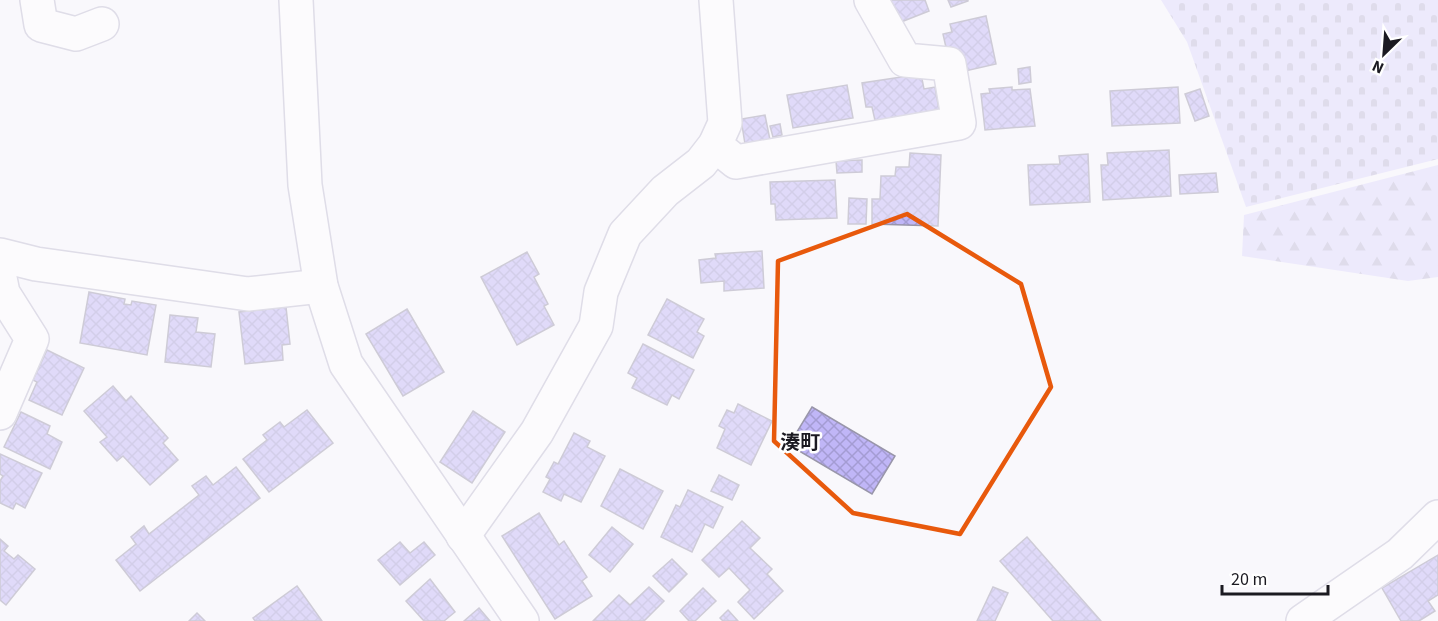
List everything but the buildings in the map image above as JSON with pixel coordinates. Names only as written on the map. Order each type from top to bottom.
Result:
[{"type":"street","points":[[37,0],[41,25],[76,34],[102,24]]},
{"type":"street","points":[[296,0],[305,185],[321,286],[346,364],[522,621]]},
{"type":"street","points":[[463,536],[537,432],[596,326],[601,292],[625,234],[665,191],[701,163],[715,145],[725,123],[716,0]]},
{"type":"street","points":[[715,145],[736,162],[959,123],[949,64],[905,60],[871,0]]},
{"type":"street","points":[[0,255],[36,264],[248,294],[321,286]]},
{"type":"street","points":[[0,278],[3,292],[32,339],[0,413]]},
{"type":"street","points":[[1304,621],[1401,554],[1438,517]]},
{"type":"highlighted area","points":[[907,214],[1021,284],[1051,387],[960,534],[853,513],[774,441],[778,261]]},
{"type":"green space","points":[[1161,0],[1438,0],[1438,159],[1246,207],[1187,42]]},
{"type":"green space","points":[[1438,165],[1438,277],[1408,281],[1242,256],[1244,215]]},
{"type":"district","name":"湊町","points":[[800,442]]}]
